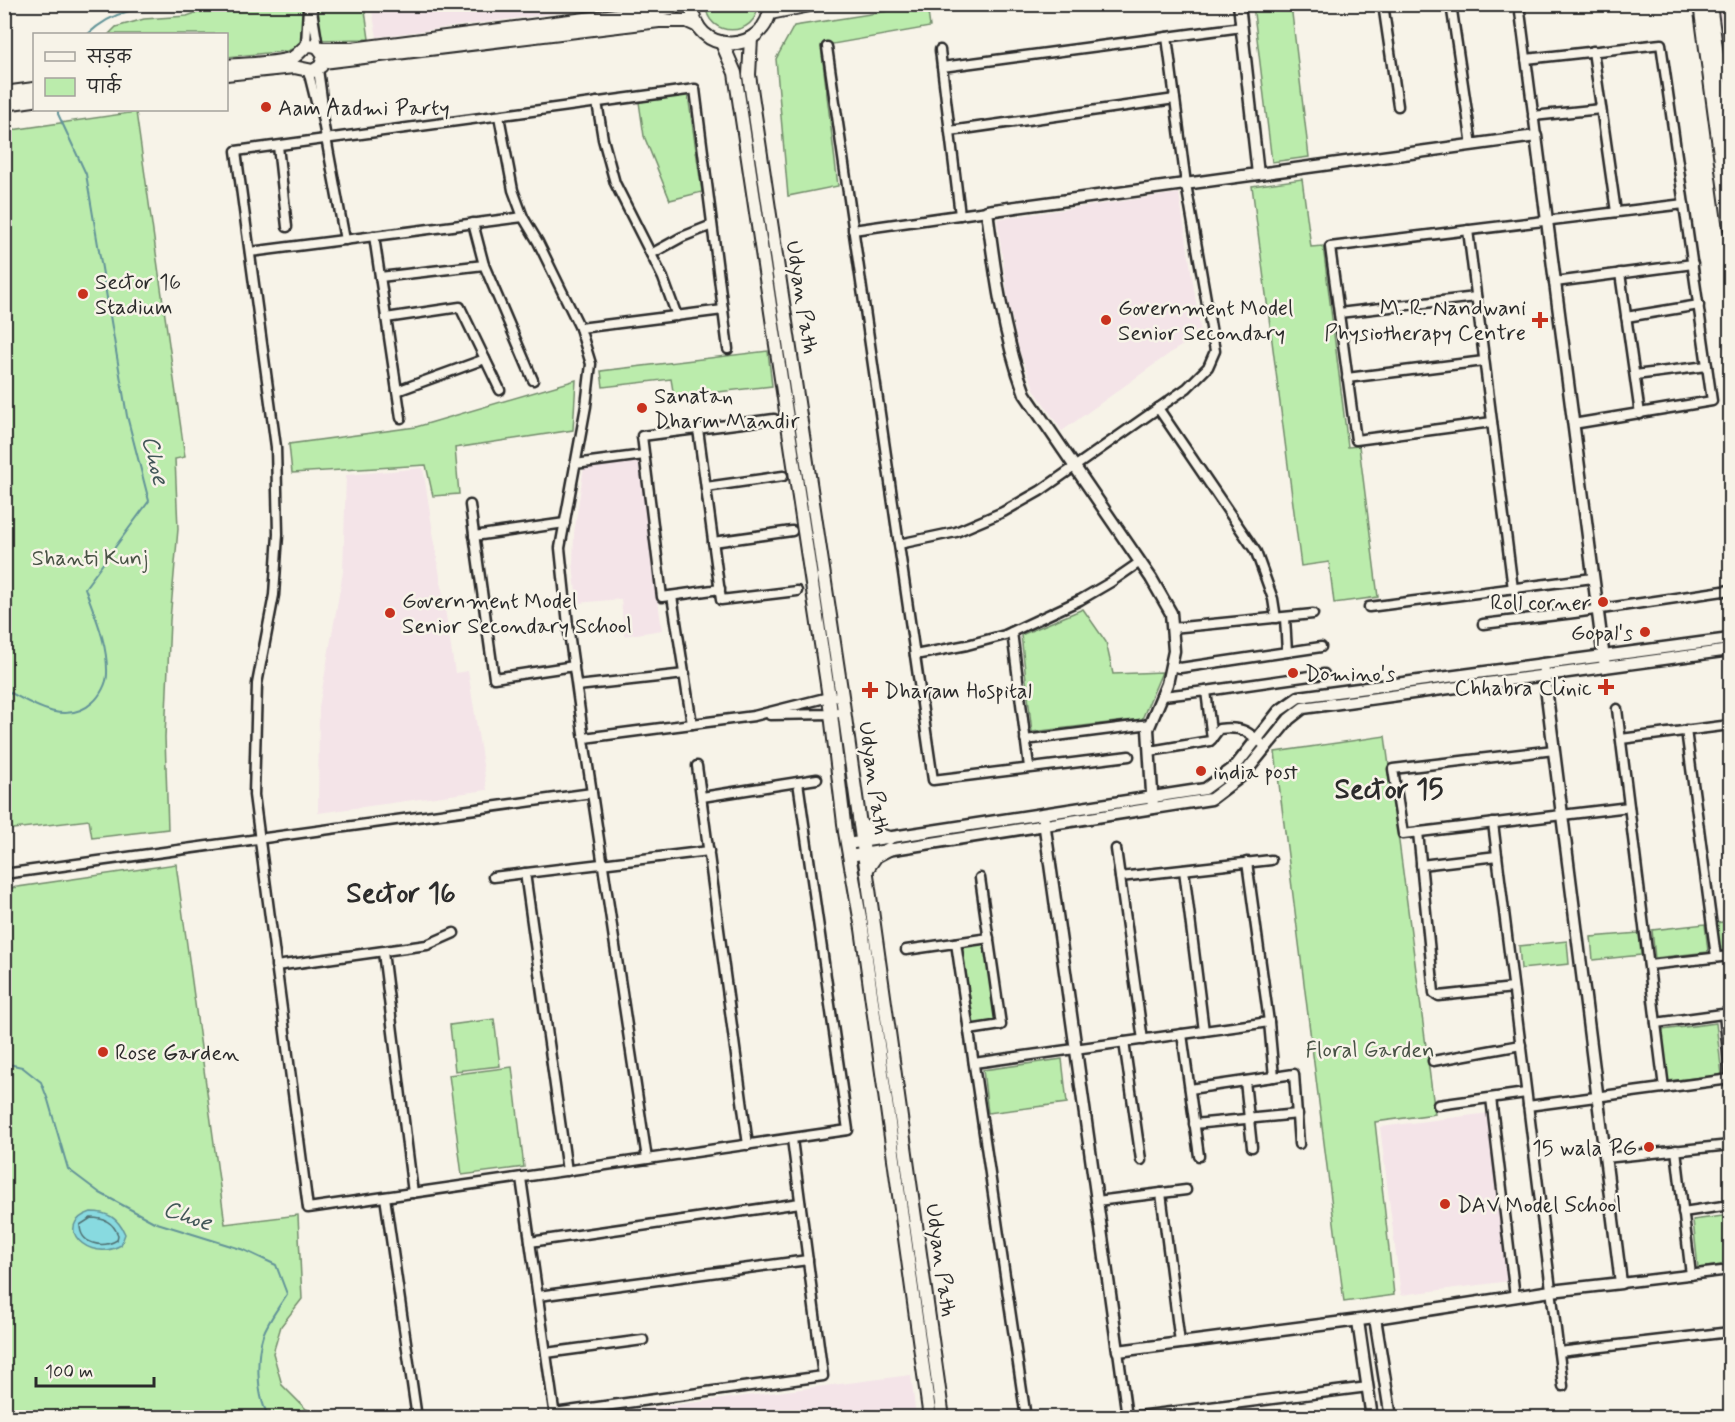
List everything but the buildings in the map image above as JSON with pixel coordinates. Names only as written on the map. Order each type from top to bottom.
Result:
[{"type":"main road","points":[[228,66],[292,58],[311,48],[338,50],[671,8],[679,4]]},
{"type":"main road","points":[[692,4],[698,26],[711,39],[722,43],[737,43],[751,39],[765,25],[770,9],[815,4]]},
{"type":"main road","points":[[1700,4],[1731,229]]},
{"type":"main road","points":[[1710,4],[1731,148]]},
{"type":"main road","points":[[228,74],[285,68],[313,68],[659,21],[687,21],[698,26]]},
{"type":"main road","name":"Udyan Path","points":[[751,39],[748,75],[845,712],[943,1418]]},
{"type":"main road","name":"Udyan Path","points":[[722,43],[735,73],[832,714],[848,850],[862,929],[930,1418]]},
{"type":"main road","points":[[311,48],[324,56],[313,68]]},
{"type":"main road","points":[[311,48],[298,60],[313,68]]},
{"type":"main road","points":[[4,93],[33,93]]},
{"type":"main road","points":[[4,104],[33,93]]},
{"type":"main road","points":[[860,824],[889,843],[867,869]]},
{"type":"street","points":[[309,4],[311,48]]},
{"type":"street","points":[[1239,4],[1258,174]]},
{"type":"street","points":[[1383,4],[1398,106]]},
{"type":"street","points":[[1451,4],[1472,145]]},
{"type":"street","points":[[1519,4],[1604,662]]},
{"type":"street","points":[[942,67],[1242,27]]},
{"type":"street","points":[[899,544],[956,532],[1003,512],[1040,491],[1187,388],[1208,367],[1215,351],[1186,184],[1167,37]]},
{"type":"street","points":[[1526,59],[1661,44],[1712,401],[1573,424]]},
{"type":"street","points":[[827,47],[933,780],[1129,756]]},
{"type":"street","points":[[940,50],[960,215]]},
{"type":"street","points":[[1593,51],[1616,212]]},
{"type":"street","points":[[313,68],[323,106],[321,111],[325,139],[345,240]]},
{"type":"street","points":[[728,349],[695,89],[236,151],[276,447],[278,512],[274,595],[257,684],[254,795],[308,1208],[848,1130],[798,782]]},
{"type":"street","points":[[950,131],[1175,99]]},
{"type":"street","points":[[597,102],[603,139],[615,183],[663,278],[676,316]]},
{"type":"street","points":[[1533,116],[1601,109]]},
{"type":"street","points":[[499,116],[513,190],[523,217],[538,242],[580,328],[591,364],[586,406],[560,548],[584,738],[647,1160]]},
{"type":"street","points":[[853,230],[1536,136]]},
{"type":"street","points":[[278,146],[287,227]]},
{"type":"street","points":[[1492,422],[1356,440],[1330,247],[1684,204]]},
{"type":"street","points":[[987,211],[997,286],[1012,360],[1025,394],[1140,562],[1171,614],[1174,651],[1163,696],[1148,729],[1153,803]]},
{"type":"street","points":[[250,252],[523,217]]},
{"type":"street","points":[[473,223],[484,264],[533,380]]},
{"type":"street","points":[[651,254],[682,237],[712,225]]},
{"type":"street","points":[[1468,230],[1513,589]]},
{"type":"street","points":[[374,236],[401,418]]},
{"type":"street","points":[[380,277],[484,264]]},
{"type":"street","points":[[1555,282],[1693,264]]},
{"type":"street","points":[[1620,273],[1640,414]]},
{"type":"street","points":[[1339,313],[1476,297]]},
{"type":"street","points":[[1626,317],[1699,306]]},
{"type":"street","points":[[386,318],[460,307],[500,390]]},
{"type":"street","points":[[580,328],[723,310]]},
{"type":"street","points":[[397,391],[485,360]]},
{"type":"street","points":[[1347,378],[1484,361]]},
{"type":"street","points":[[1635,375],[1707,366]]},
{"type":"street","points":[[1158,408],[1256,552],[1280,618],[1287,652]]},
{"type":"street","points":[[720,589],[663,597],[642,436],[774,419]]},
{"type":"street","points":[[698,429],[721,600],[798,591]]},
{"type":"street","points":[[575,464],[644,455]]},
{"type":"street","points":[[706,487],[783,476]]},
{"type":"street","points":[[470,505],[494,678],[574,666]]},
{"type":"street","points":[[474,536],[565,523]]},
{"type":"street","points":[[713,542],[792,531]]},
{"type":"street","points":[[915,655],[967,645],[1012,632],[1090,594],[1140,562]]},
{"type":"street","points":[[1369,607],[1593,578]]},
{"type":"street","points":[[1483,624],[1731,590]]},
{"type":"street","points":[[672,596],[693,724]]},
{"type":"street","points":[[1172,628],[1313,614]]},
{"type":"street","points":[[1012,632],[1029,767]]},
{"type":"street","points":[[1604,662],[1731,639]]},
{"type":"street","points":[[1171,666],[1180,668],[1321,647]]},
{"type":"street","points":[[1153,803],[1205,789],[1235,767],[1279,711],[1299,697],[1604,662],[1731,650]]},
{"type":"street","points":[[848,850],[1153,803],[1211,799],[1244,774],[1289,719],[1303,708],[1544,670]]},
{"type":"street","points":[[1544,670],[1621,1283]]},
{"type":"street","points":[[577,686],[685,674]]},
{"type":"street","points":[[1163,696],[1324,674]]},
{"type":"street","points":[[1206,691],[1212,739]]},
{"type":"street","points":[[754,716],[829,697],[842,696]]},
{"type":"street","points":[[1617,709],[1664,1088]]},
{"type":"street","points":[[584,738],[754,716],[845,712]]},
{"type":"street","points":[[1026,740],[1150,724]]},
{"type":"street","points":[[1621,739],[1731,725]]},
{"type":"street","points":[[1149,751],[1212,739],[1220,729],[1238,728],[1248,731],[1266,747]]},
{"type":"street","points":[[1686,730],[1716,957]]},
{"type":"street","points":[[1554,750],[1393,769],[1403,834],[1629,807]]},
{"type":"street","points":[[698,766],[748,1145]]},
{"type":"street","points":[[702,797],[818,779]]},
{"type":"street","points":[[4,874],[592,793]]},
{"type":"street","points":[[1044,819],[1118,1351],[1125,1417],[1368,1387]]},
{"type":"street","points":[[1493,823],[1563,1386]]},
{"type":"street","points":[[1418,832],[1434,993],[1439,996],[1513,988]]},
{"type":"street","points":[[1116,849],[1143,1040]]},
{"type":"street","points":[[493,877],[709,851]]},
{"type":"street","points":[[1420,865],[1497,856]]},
{"type":"street","points":[[1120,877],[1271,860]]},
{"type":"street","points":[[1247,862],[1269,1022],[1274,1077]]},
{"type":"street","points":[[1184,870],[1204,1031]]},
{"type":"street","points":[[525,873],[567,1171]]},
{"type":"street","points":[[969,1030],[1001,1025],[980,878]]},
{"type":"street","points":[[276,966],[427,945],[454,933]]},
{"type":"street","points":[[906,950],[989,938]]},
{"type":"street","points":[[956,943],[1026,1418]]},
{"type":"street","points":[[383,952],[413,1193]]},
{"type":"street","points":[[1649,965],[1731,956]]},
{"type":"street","points":[[1656,1023],[1727,1014],[1731,1072]]},
{"type":"street","points":[[974,1063],[1269,1022]]},
{"type":"street","points":[[1182,1034],[1199,1156]]},
{"type":"street","points":[[1124,1042],[1141,1160]]},
{"type":"street","points":[[1433,1061],[1521,1045]]},
{"type":"street","points":[[1190,1089],[1294,1074],[1299,1144]]},
{"type":"street","points":[[1528,1106],[1731,1079]]},
{"type":"street","points":[[1245,1081],[1252,1147]]},
{"type":"street","points":[[1438,1105],[1526,1093]]},
{"type":"street","points":[[1491,1098],[1515,1297]]},
{"type":"street","points":[[1194,1124],[1298,1114]]},
{"type":"street","points":[[522,1178],[554,1415],[823,1376],[792,1138]]},
{"type":"street","points":[[1605,1158],[1731,1144]]},
{"type":"street","points":[[1676,1150],[1691,1275]]},
{"type":"street","points":[[1097,1201],[1186,1190]]},
{"type":"street","points":[[1161,1193],[1180,1343]]},
{"type":"street","points":[[386,1197],[417,1418]]},
{"type":"street","points":[[530,1242],[800,1203]]},
{"type":"street","points":[[1683,1212],[1731,1205]]},
{"type":"street","points":[[538,1296],[808,1260]]},
{"type":"street","points":[[1118,1351],[1358,1321],[1551,1291],[1731,1270]]},
{"type":"street","points":[[1375,1318],[1391,1418]]},
{"type":"street","points":[[1358,1321],[1372,1418]]},
{"type":"street","points":[[1559,1352],[1731,1332]]},
{"type":"street","points":[[546,1353],[643,1340]]},
{"type":"shaded area","points":[[371,4],[617,5],[377,37]]},
{"type":"shaded area","points":[[1714,5],[1730,5],[1730,123]]},
{"type":"shaded area","name":"Government Model Senior Secondary","points":[[1179,193],[1201,334],[1173,351],[1062,431],[1035,391],[1020,353],[1009,306],[997,219]]},
{"type":"shaded area","points":[[639,461],[662,630],[624,636],[621,599],[577,603],[573,563],[574,533],[584,467]]},
{"type":"shaded area","name":"Government Model Senior Secondary School","points":[[423,468],[455,673],[468,671],[487,790],[318,813],[319,707],[343,572],[346,475]]},
{"type":"shaded area","name":"DAV Model School","points":[[1489,1113],[1510,1281],[1401,1295],[1380,1127]]},
{"type":"shaded area","points":[[911,1375],[916,1417],[580,1417]]},
{"type":"green space","points":[[364,4],[369,39],[316,40],[287,51],[228,57],[228,33],[110,33],[116,27],[144,19],[187,16],[218,5]]},
{"type":"green space","points":[[706,5],[758,5],[755,16],[749,24],[732,30],[714,24],[708,16]]},
{"type":"green space","points":[[927,5],[930,27],[821,46],[838,186],[788,196],[776,59],[794,26]]},
{"type":"green space","points":[[1253,5],[1291,5],[1309,157],[1272,162]]},
{"type":"green space","points":[[688,95],[702,192],[670,200],[644,136],[639,102]]},
{"type":"green space","name":"Shanti Kunj","points":[[136,112],[185,457],[175,459],[178,529],[170,620],[165,737],[168,829],[92,838],[89,820],[5,830],[5,131]]},
{"type":"green space","points":[[1302,179],[1311,247],[1323,246],[1348,447],[1359,446],[1378,597],[1334,603],[1329,562],[1301,566],[1252,186]]},
{"type":"green space","points":[[768,351],[772,386],[674,397],[671,379],[603,387],[601,371]]},
{"type":"green space","points":[[576,380],[573,430],[455,448],[459,494],[433,496],[426,465],[292,473],[289,444],[416,427]]},
{"type":"green space","points":[[1083,609],[1106,642],[1113,674],[1162,672],[1142,719],[1032,732],[1021,635]]},
{"type":"green space","name":"Floral Garden","points":[[1385,736],[1435,1114],[1375,1122],[1394,1295],[1344,1302],[1275,752]]},
{"type":"green space","name":"Rose Garden","points":[[176,864],[225,1224],[298,1215],[302,1299],[281,1326],[273,1353],[282,1385],[306,1409],[327,1417],[5,1417],[4,889]]},
{"type":"green space","points":[[1730,921],[1730,950],[1719,951],[1716,923]]},
{"type":"green space","points":[[1705,924],[1708,952],[1655,958],[1652,930]]},
{"type":"green space","points":[[1639,933],[1641,955],[1593,960],[1591,937]]},
{"type":"green space","points":[[1567,941],[1569,964],[1521,969],[1519,946]]},
{"type":"green space","points":[[986,943],[998,1022],[974,1026],[962,947]]},
{"type":"green space","points":[[494,1019],[500,1066],[455,1071],[450,1025]]},
{"type":"green space","points":[[1716,1023],[1722,1075],[1667,1081],[1662,1030]]},
{"type":"green space","points":[[1062,1059],[1067,1103],[988,1113],[983,1070]]},
{"type":"green space","points":[[512,1067],[524,1167],[462,1175],[449,1075]]},
{"type":"green space","points":[[1730,1215],[1730,1264],[1698,1268],[1693,1220]]},
{"type":"water","points":[[91,1212],[102,1213],[116,1220],[125,1234],[121,1245],[109,1250],[97,1250],[79,1240],[74,1233],[74,1225],[79,1218]]},
{"type":"waterway","name":"Choe","points":[[89,33],[110,18],[120,14],[142,9],[180,7],[186,4]]},
{"type":"waterway","name":"Choe","points":[[4,689],[37,706],[60,713],[72,713],[83,709],[98,696],[106,681],[107,663],[100,630],[85,588],[149,501],[127,416],[86,174],[58,111]]},
{"type":"waterway","name":"Choe","points":[[4,1063],[22,1067],[41,1082],[68,1169],[100,1193],[154,1222],[244,1250],[276,1265],[287,1294],[263,1335],[258,1366],[262,1400],[270,1418]]},
{"type":"place","name":"Aam Aadmi Party","points":[[266,107]]},
{"type":"place","name":"Sector 16 Stadium","points":[[83,294]]},
{"type":"place","name":"Government Model Senior Secondary","points":[[1106,320]]},
{"type":"place","name":"M. R. Nandwani Physiotherapy Centre","points":[[1540,320]]},
{"type":"place","name":"Sanatan Dharm Mandir","points":[[642,408]]},
{"type":"place","name":"Roll corner","points":[[1603,602]]},
{"type":"place","name":"Government Model Senior Secondary School","points":[[390,613]]},
{"type":"place","name":"Gopal's","points":[[1645,632]]},
{"type":"place","name":"Domino's","points":[[1293,673]]},
{"type":"place","name":"Chhabra Clinic","points":[[1606,687]]},
{"type":"place","name":"Dharam Hospital","points":[[870,690]]},
{"type":"place","name":"india post","points":[[1201,771]]},
{"type":"place","name":"Rose Garden","points":[[103,1052]]},
{"type":"place","name":"15 wala PG","points":[[1649,1147]]},
{"type":"place","name":"DAV Model School","points":[[1445,1204]]},
{"type":"district","name":"Sector 15","points":[[1389,788]]},
{"type":"district","name":"Sector 16","points":[[401,892]]}]
